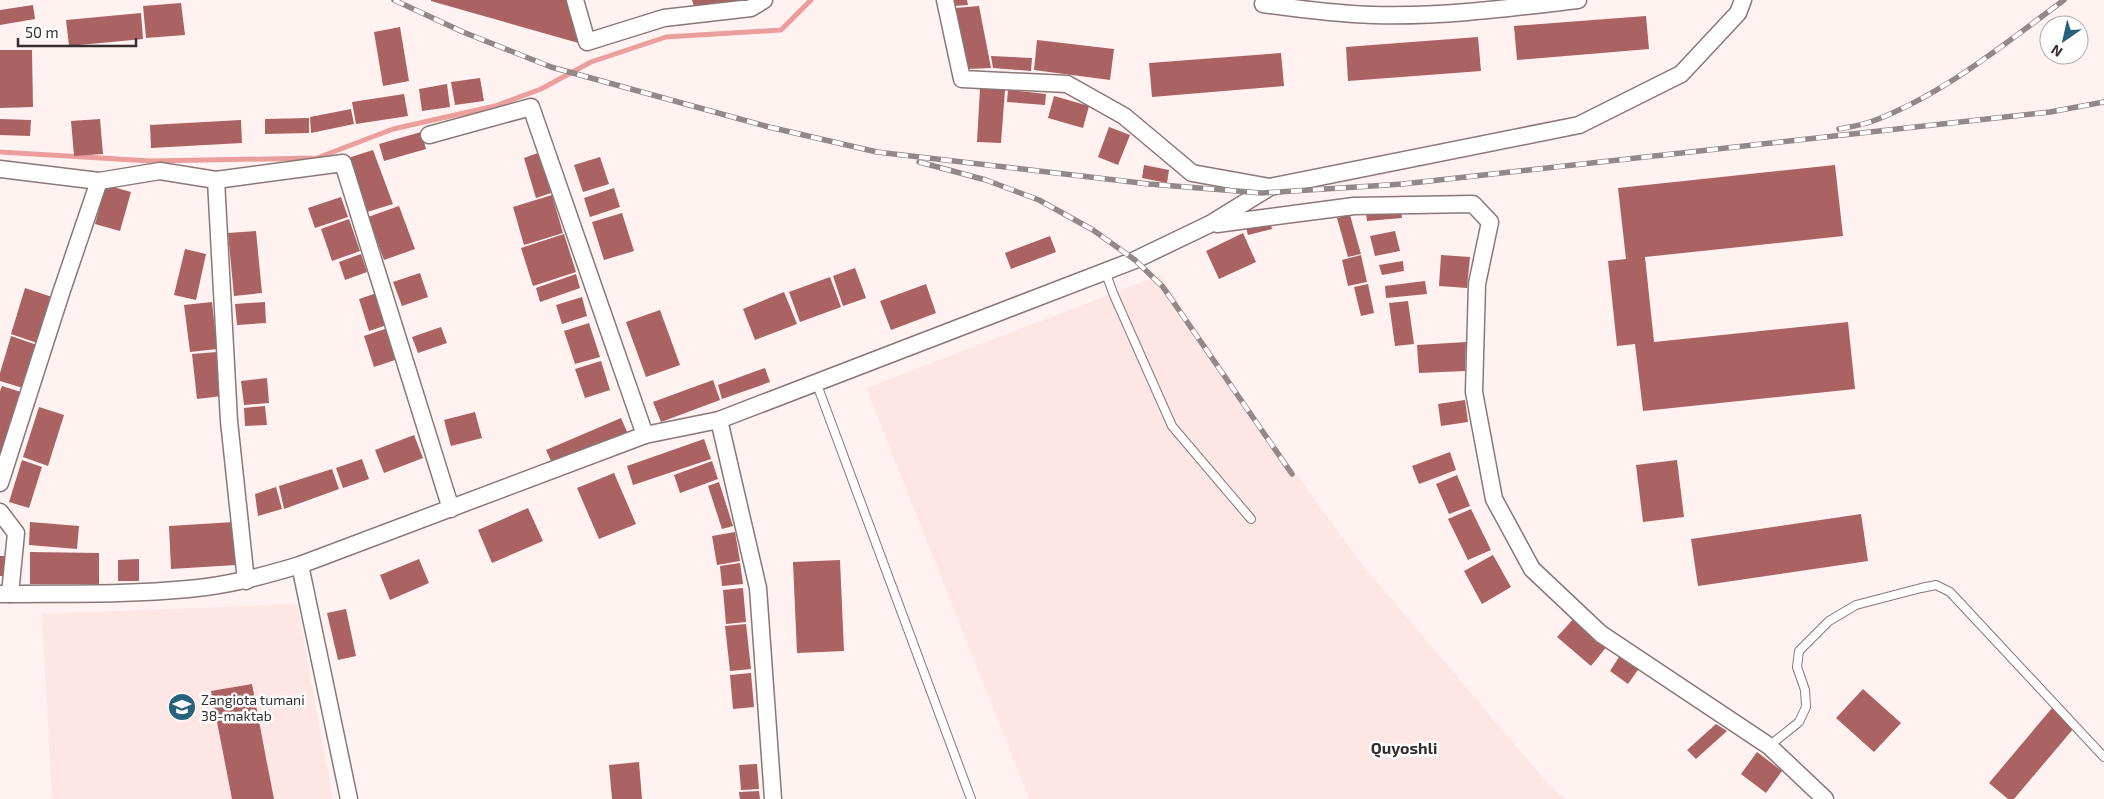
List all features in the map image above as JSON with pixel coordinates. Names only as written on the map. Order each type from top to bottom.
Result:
[{"type":"street","points":[[575,0],[587,42],[664,18],[751,8],[764,0]]},
{"type":"street","points":[[945,0],[962,79],[1067,84],[1124,116],[1192,173],[1270,187]]},
{"type":"street","points":[[1263,4],[1303,10],[1372,15],[1438,14],[1578,0]]},
{"type":"street","points":[[0,512],[16,533],[5,594],[123,593],[189,589],[246,580],[300,565],[645,435],[719,420],[1135,260],[1210,224],[1270,187],[1579,125],[1681,74],[1738,13],[1743,0]]},
{"type":"street","points":[[429,135],[531,107],[645,435]]},
{"type":"street","points":[[0,169],[99,181],[160,171],[216,180],[343,163],[451,509]]},
{"type":"street","points":[[216,180],[229,421],[246,580]]},
{"type":"street","points":[[0,483],[61,292],[99,181]]},
{"type":"street","points":[[1210,224],[1354,206],[1473,204],[1490,222],[1477,284],[1474,392],[1494,499],[1532,569],[1601,634],[1769,746],[1825,799]]},
{"type":"street","points":[[719,420],[758,588],[773,799]]},
{"type":"street","points":[[300,565],[349,799]]},
{"type":"lane","points":[[1105,270],[1113,293],[1172,426],[1251,519]]},
{"type":"lane","points":[[816,382],[971,798]]},
{"type":"lane","points":[[1769,746],[1799,722],[1806,707],[1805,690],[1797,667],[1799,651],[1810,638],[1829,621],[1856,605],[1936,586],[1950,592],[2104,757]]},
{"type":"shaded area","points":[[1161,275],[1249,408],[1357,558],[1550,786],[1566,799],[1029,799],[866,388]]},
{"type":"shaded area","name":"Zangiota tumani 38-maktab","points":[[297,604],[333,799],[52,799],[42,614]]},
{"type":"building","points":[[569,0],[582,44],[431,1]]},
{"type":"building","points":[[692,0],[737,0],[738,4],[696,12]]},
{"type":"building","points":[[953,0],[967,0],[968,5],[954,6]]},
{"type":"building","points":[[181,3],[185,35],[146,38],[143,6]]},
{"type":"building","points":[[33,5],[35,19],[0,25],[0,10]]},
{"type":"building","points":[[979,6],[991,68],[966,69],[955,8]]},
{"type":"building","points":[[141,13],[143,39],[69,46],[66,20]]},
{"type":"building","points":[[1646,16],[1649,49],[1517,60],[1514,26]]},
{"type":"building","points":[[400,27],[409,81],[383,86],[374,32]]},
{"type":"building","points":[[1478,37],[1481,71],[1348,81],[1346,47]]},
{"type":"building","points":[[1037,40],[1114,49],[1110,80],[1034,70]]},
{"type":"building","points":[[0,50],[32,50],[33,107],[0,108]]},
{"type":"building","points":[[1281,53],[1284,86],[1152,97],[1149,63]]},
{"type":"building","points":[[991,56],[1032,58],[1031,71],[993,68]]},
{"type":"building","points":[[480,78],[484,101],[455,105],[451,82]]},
{"type":"building","points":[[447,84],[450,107],[422,111],[419,89]]},
{"type":"building","points":[[980,88],[1005,90],[1001,143],[977,142]]},
{"type":"building","points":[[1008,90],[1046,94],[1045,105],[1007,102]]},
{"type":"building","points":[[404,94],[408,116],[356,124],[352,102]]},
{"type":"building","points":[[1054,96],[1089,106],[1083,128],[1048,118]]},
{"type":"building","points":[[351,109],[354,124],[311,133],[310,117]]},
{"type":"building","points":[[309,118],[309,133],[265,134],[265,119]]},
{"type":"building","points":[[0,119],[31,120],[30,136],[0,135]]},
{"type":"building","points":[[100,119],[103,154],[74,156],[71,121]]},
{"type":"building","points":[[241,120],[242,143],[151,148],[150,125]]},
{"type":"building","points":[[1109,127],[1130,135],[1118,165],[1098,157]]},
{"type":"building","points":[[421,132],[426,149],[384,161],[379,144]]},
{"type":"building","points":[[373,150],[393,204],[367,212],[348,158]]},
{"type":"building","points":[[538,153],[551,193],[536,198],[524,158]]},
{"type":"building","points":[[600,157],[609,184],[583,192],[574,165]]},
{"type":"building","points":[[1144,165],[1169,170],[1167,183],[1142,178]]},
{"type":"building","points":[[1835,165],[1843,236],[1645,257],[1654,342],[1848,322],[1855,389],[1643,411],[1635,344],[1617,346],[1608,261],[1626,259],[1618,188]]},
{"type":"building","points":[[106,185],[131,192],[120,231],[95,224]]},
{"type":"building","points":[[614,188],[620,207],[590,217],[584,198]]},
{"type":"building","points":[[552,195],[563,233],[524,245],[513,207]]},
{"type":"building","points":[[341,197],[348,217],[315,228],[308,208]]},
{"type":"building","points":[[399,206],[415,249],[384,260],[368,217]]},
{"type":"building","points":[[1401,209],[1402,218],[1367,221],[1366,212]]},
{"type":"building","points":[[622,213],[634,251],[604,260],[592,222]]},
{"type":"building","points":[[1350,215],[1361,254],[1348,257],[1337,218]]},
{"type":"building","points":[[1269,218],[1272,229],[1248,235],[1245,224]]},
{"type":"building","points":[[349,219],[360,251],[332,261],[321,229]]},
{"type":"building","points":[[256,231],[262,293],[234,296],[228,233]]},
{"type":"building","points":[[1395,231],[1400,251],[1375,256],[1370,236]]},
{"type":"building","points":[[1243,233],[1256,262],[1219,279],[1206,251]]},
{"type":"building","points":[[564,234],[576,272],[533,286],[521,248]]},
{"type":"building","points":[[1050,236],[1056,252],[1011,269],[1005,253]]},
{"type":"building","points":[[185,249],[206,254],[196,300],[174,295]]},
{"type":"building","points":[[361,254],[367,272],[345,280],[339,262]]},
{"type":"building","points":[[1361,255],[1367,282],[1348,286],[1342,260]]},
{"type":"building","points":[[1441,255],[1470,257],[1467,288],[1439,286]]},
{"type":"building","points":[[1403,261],[1404,271],[1382,275],[1379,265]]},
{"type":"building","points":[[855,268],[866,298],[843,306],[833,276]]},
{"type":"building","points":[[420,273],[428,297],[402,306],[393,282]]},
{"type":"building","points":[[576,274],[580,288],[540,302],[536,288]]},
{"type":"building","points":[[830,277],[841,307],[800,322],[789,292]]},
{"type":"building","points":[[1425,281],[1427,294],[1386,298],[1385,286]]},
{"type":"building","points":[[926,284],[936,313],[891,330],[880,301]]},
{"type":"building","points":[[1368,284],[1374,313],[1361,316],[1354,287]]},
{"type":"building","points":[[25,288],[52,297],[37,343],[11,334]]},
{"type":"building","points":[[784,292],[797,324],[755,340],[743,309]]},
{"type":"building","points":[[377,293],[387,325],[369,331],[359,299]]},
{"type":"building","points":[[582,297],[587,316],[562,324],[556,305]]},
{"type":"building","points":[[1408,301],[1414,344],[1395,346],[1389,303]]},
{"type":"building","points":[[212,302],[217,349],[190,352],[184,305]]},
{"type":"building","points":[[265,302],[266,323],[237,325],[235,304]]},
{"type":"building","points":[[660,310],[680,365],[646,377],[626,322]]},
{"type":"building","points":[[589,323],[600,357],[575,364],[564,331]]},
{"type":"building","points":[[441,327],[447,343],[418,353],[412,337]]},
{"type":"building","points":[[388,328],[398,359],[374,367],[364,336]]},
{"type":"building","points":[[11,336],[37,345],[23,388],[0,381],[0,373]]},
{"type":"building","points":[[1466,342],[1465,371],[1419,373],[1417,345]]},
{"type":"building","points":[[217,352],[222,396],[197,399],[192,354]]},
{"type":"building","points":[[601,361],[610,390],[585,398],[575,369]]},
{"type":"building","points":[[765,368],[770,382],[722,399],[718,385]]},
{"type":"building","points":[[267,378],[269,403],[244,405],[241,381]]},
{"type":"building","points":[[713,380],[720,400],[661,422],[653,402]]},
{"type":"building","points":[[2,386],[21,392],[0,462],[0,391]]},
{"type":"building","points":[[1465,400],[1468,422],[1441,426],[1438,404]]},
{"type":"building","points":[[265,406],[267,425],[245,426],[244,408]]},
{"type":"building","points":[[39,407],[64,415],[48,466],[23,457]]},
{"type":"building","points":[[475,412],[482,438],[451,446],[444,420]]},
{"type":"building","points":[[621,418],[628,434],[553,465],[546,450]]},
{"type":"building","points":[[414,435],[423,458],[384,473],[375,450]]},
{"type":"building","points":[[704,439],[711,459],[633,485],[627,466]]},
{"type":"building","points":[[1450,452],[1456,470],[1419,484],[1412,466]]},
{"type":"building","points":[[362,459],[369,479],[343,488],[336,468]]},
{"type":"building","points":[[22,460],[42,467],[29,508],[9,502]]},
{"type":"building","points":[[1677,460],[1684,517],[1643,522],[1636,465]]},
{"type":"building","points":[[712,461],[718,479],[680,493],[674,475]]},
{"type":"building","points":[[332,469],[339,489],[284,509],[279,486]]},
{"type":"building","points":[[614,473],[636,524],[599,539],[577,488]]},
{"type":"building","points":[[1457,475],[1470,506],[1449,514],[1436,484]]},
{"type":"building","points":[[719,482],[733,526],[722,529],[708,486]]},
{"type":"building","points":[[276,487],[282,509],[258,516],[255,494]]},
{"type":"building","points":[[528,508],[543,541],[492,563],[478,530]]},
{"type":"building","points":[[1471,509],[1491,550],[1468,560],[1448,519]]},
{"type":"building","points":[[1861,514],[1868,561],[1698,586],[1691,539]]},
{"type":"building","points":[[30,522],[79,526],[77,549],[29,545]]},
{"type":"building","points":[[234,522],[236,565],[171,569],[169,526]]},
{"type":"building","points":[[735,532],[740,561],[717,565],[712,536]]},
{"type":"building","points":[[30,552],[99,553],[99,584],[30,584]]},
{"type":"building","points":[[1493,555],[1511,587],[1482,604],[1464,571]]},
{"type":"building","points":[[0,556],[8,556],[7,576],[0,576]]},
{"type":"building","points":[[139,559],[139,581],[118,581],[118,560]]},
{"type":"building","points":[[419,559],[429,583],[390,600],[380,575]]},
{"type":"building","points":[[840,560],[844,651],[797,653],[793,562]]},
{"type":"building","points":[[740,563],[743,584],[722,586],[720,566]]},
{"type":"building","points":[[743,588],[746,622],[726,624],[723,590]]},
{"type":"building","points":[[346,609],[356,656],[338,660],[327,613]]},
{"type":"building","points":[[1575,617],[1608,645],[1591,666],[1557,637]]},
{"type":"building","points":[[746,624],[751,669],[730,671],[725,626]]},
{"type":"building","points":[[1621,654],[1640,667],[1628,684],[1610,671]]},
{"type":"building","points":[[751,673],[754,707],[733,709],[730,675]]},
{"type":"building","points":[[252,684],[274,799],[232,799],[211,691]]},
{"type":"building","points":[[1863,689],[1901,723],[1874,752],[1836,718]]},
{"type":"building","points":[[2052,708],[2074,728],[2014,799],[2008,799],[1989,783]]},
{"type":"building","points":[[1716,724],[1727,731],[1696,759],[1687,750]]},
{"type":"building","points":[[1757,752],[1782,771],[1766,793],[1741,774]]},
{"type":"building","points":[[639,762],[642,799],[612,799],[609,765]]},
{"type":"building","points":[[757,764],[759,789],[741,790],[739,765]]},
{"type":"building","points":[[759,791],[760,799],[740,799],[739,792]]},
{"type":"waterway","points":[[0,152],[151,161],[317,158],[393,129],[495,106],[541,89],[591,62],[666,37],[781,30],[811,0]]},
{"type":"railway","points":[[394,0],[463,32],[551,67],[769,127],[877,152],[1149,184],[1262,193],[1403,184],[2050,112],[2104,102]]},
{"type":"railway","points":[[1839,129],[1873,121],[1899,110],[1949,83],[2064,0]]},
{"type":"railway","points":[[919,162],[986,180],[1039,200],[1093,230],[1135,260],[1163,287],[1292,474]]},
{"type":"place","name":"Zangiota tumani 38-maktab","points":[[182,707]]},
{"type":"district","name":"Quyoshli","points":[[1404,747]]}]
